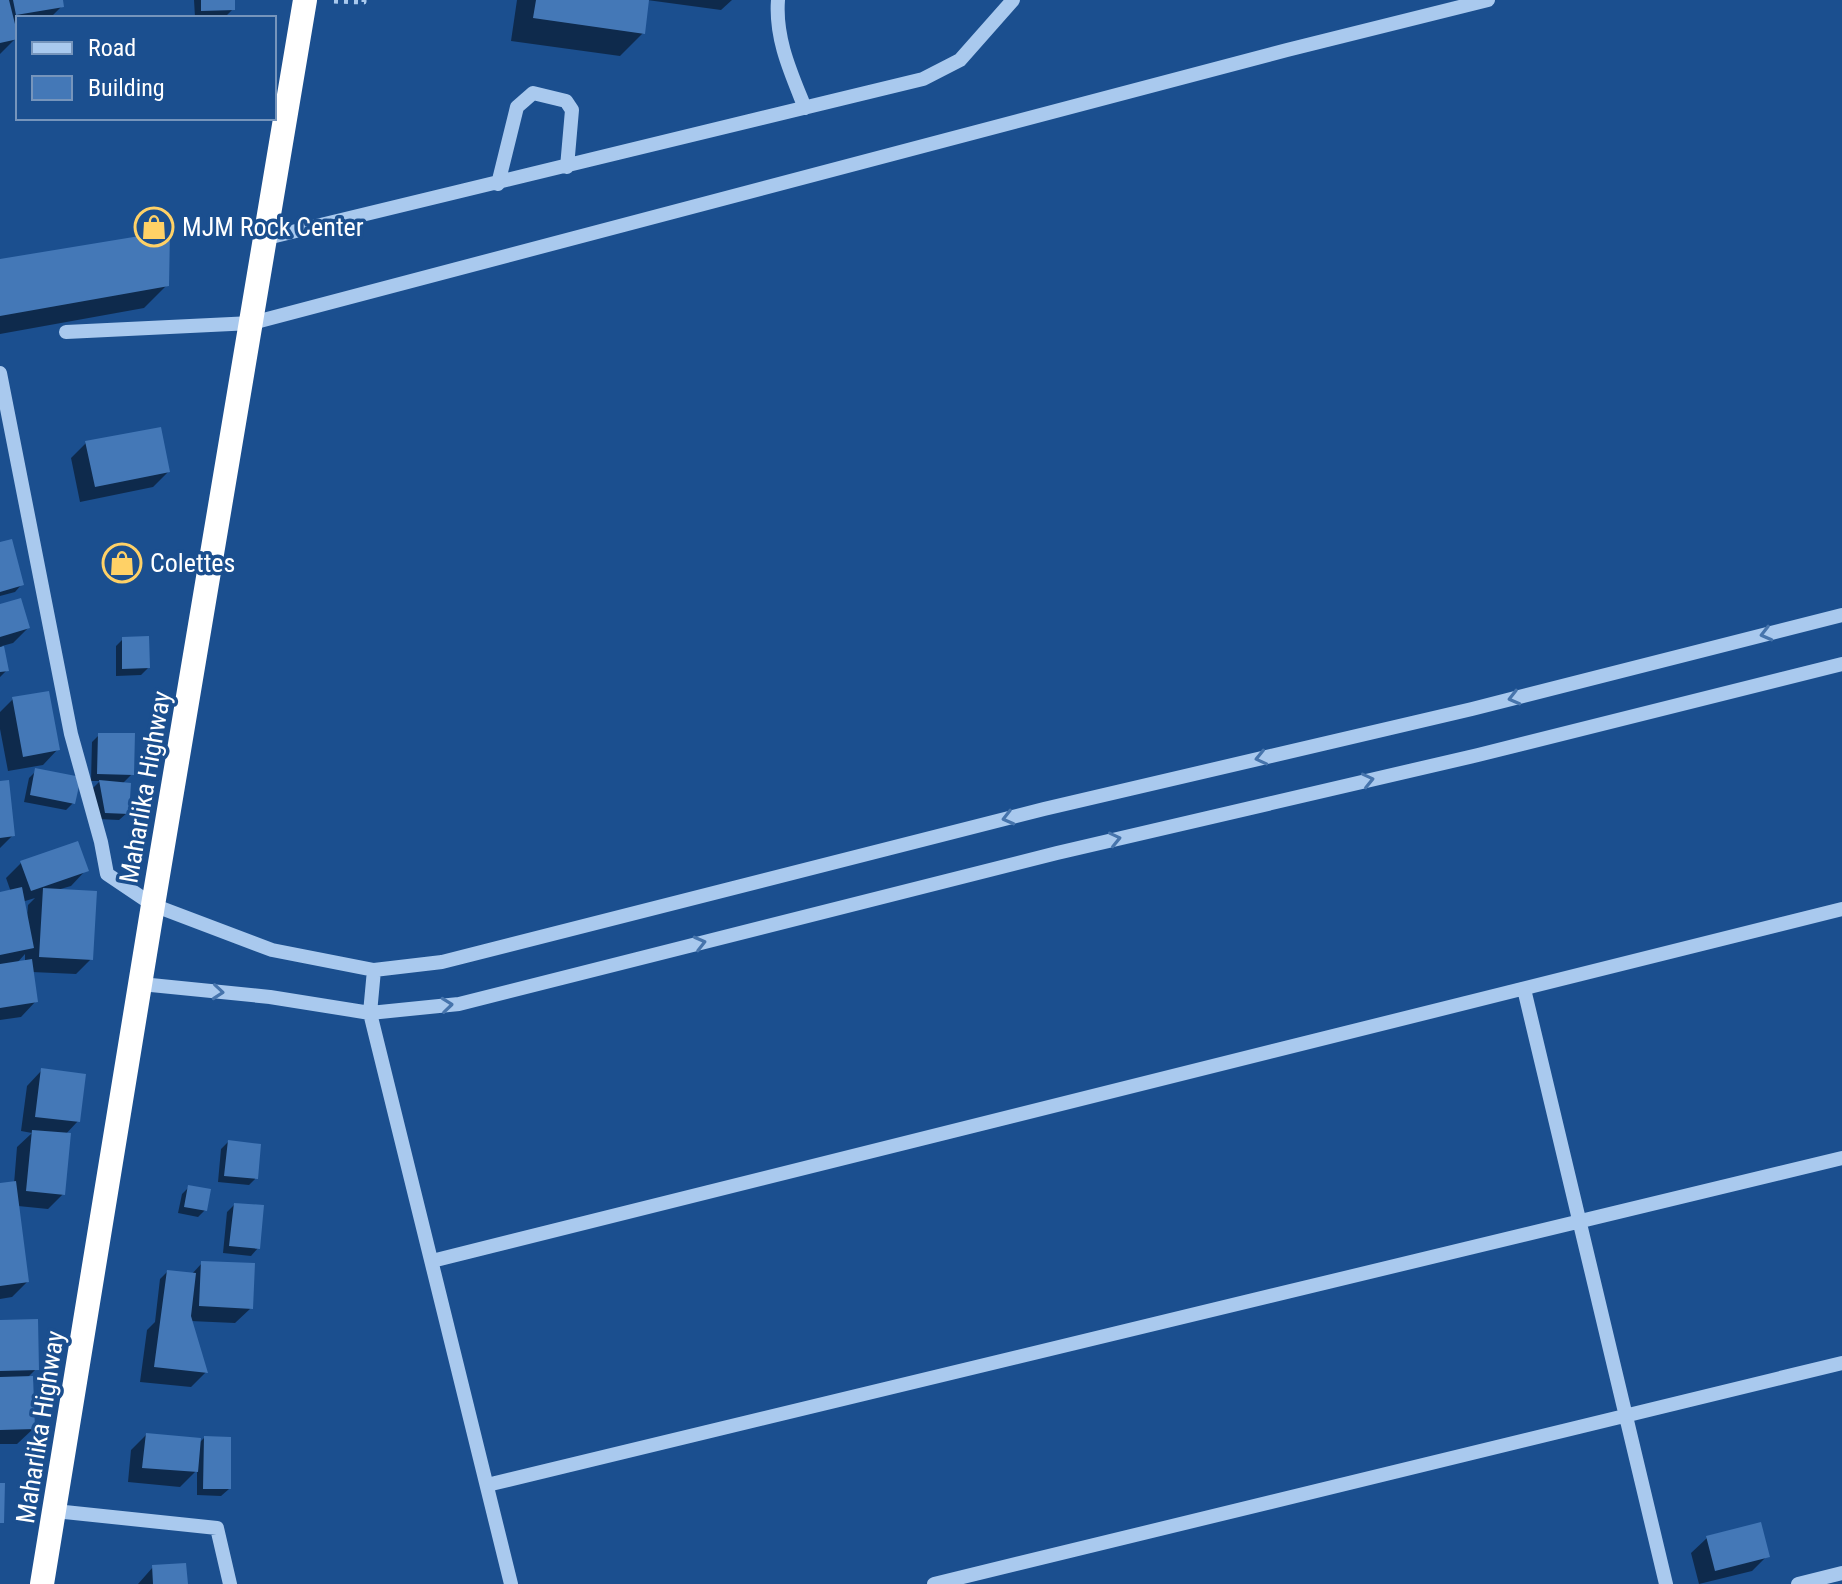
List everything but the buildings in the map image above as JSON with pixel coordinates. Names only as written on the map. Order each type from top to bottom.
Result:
[{"type":"highway","name":"Maharlika Highway","points":[[42,1584],[305,0]]},
{"type":"street","points":[[778,0],[777,15],[783,51],[805,108]]},
{"type":"street","points":[[267,238],[923,79],[960,60],[1013,0]]},
{"type":"street","points":[[66,332],[252,323],[1488,0]]},
{"type":"street","points":[[498,184],[517,107],[533,93],[566,101],[572,110],[567,167]]},
{"type":"street","points":[[0,373],[71,734],[107,874],[153,905],[272,950],[374,970],[442,962],[1044,809],[1472,709],[1842,615]]},
{"type":"street","points":[[141,984],[270,997],[370,1013],[459,1004],[1057,853],[1478,755],[1842,664]]},
{"type":"street","points":[[432,1261],[1842,909]]},
{"type":"street","points":[[374,970],[370,1013],[511,1584]]},
{"type":"street","points":[[1524,989],[1666,1584]]},
{"type":"street","points":[[487,1485],[1842,1158]]},
{"type":"street","points":[[934,1584],[1842,1363]]},
{"type":"street","points":[[55,1511],[217,1528],[230,1584]]},
{"type":"street","points":[[1798,1584],[1842,1573]]},
{"type":"place","name":"MJM Rock Center","points":[[154,227]]},
{"type":"place","name":"Colettes","points":[[122,563]]}]
